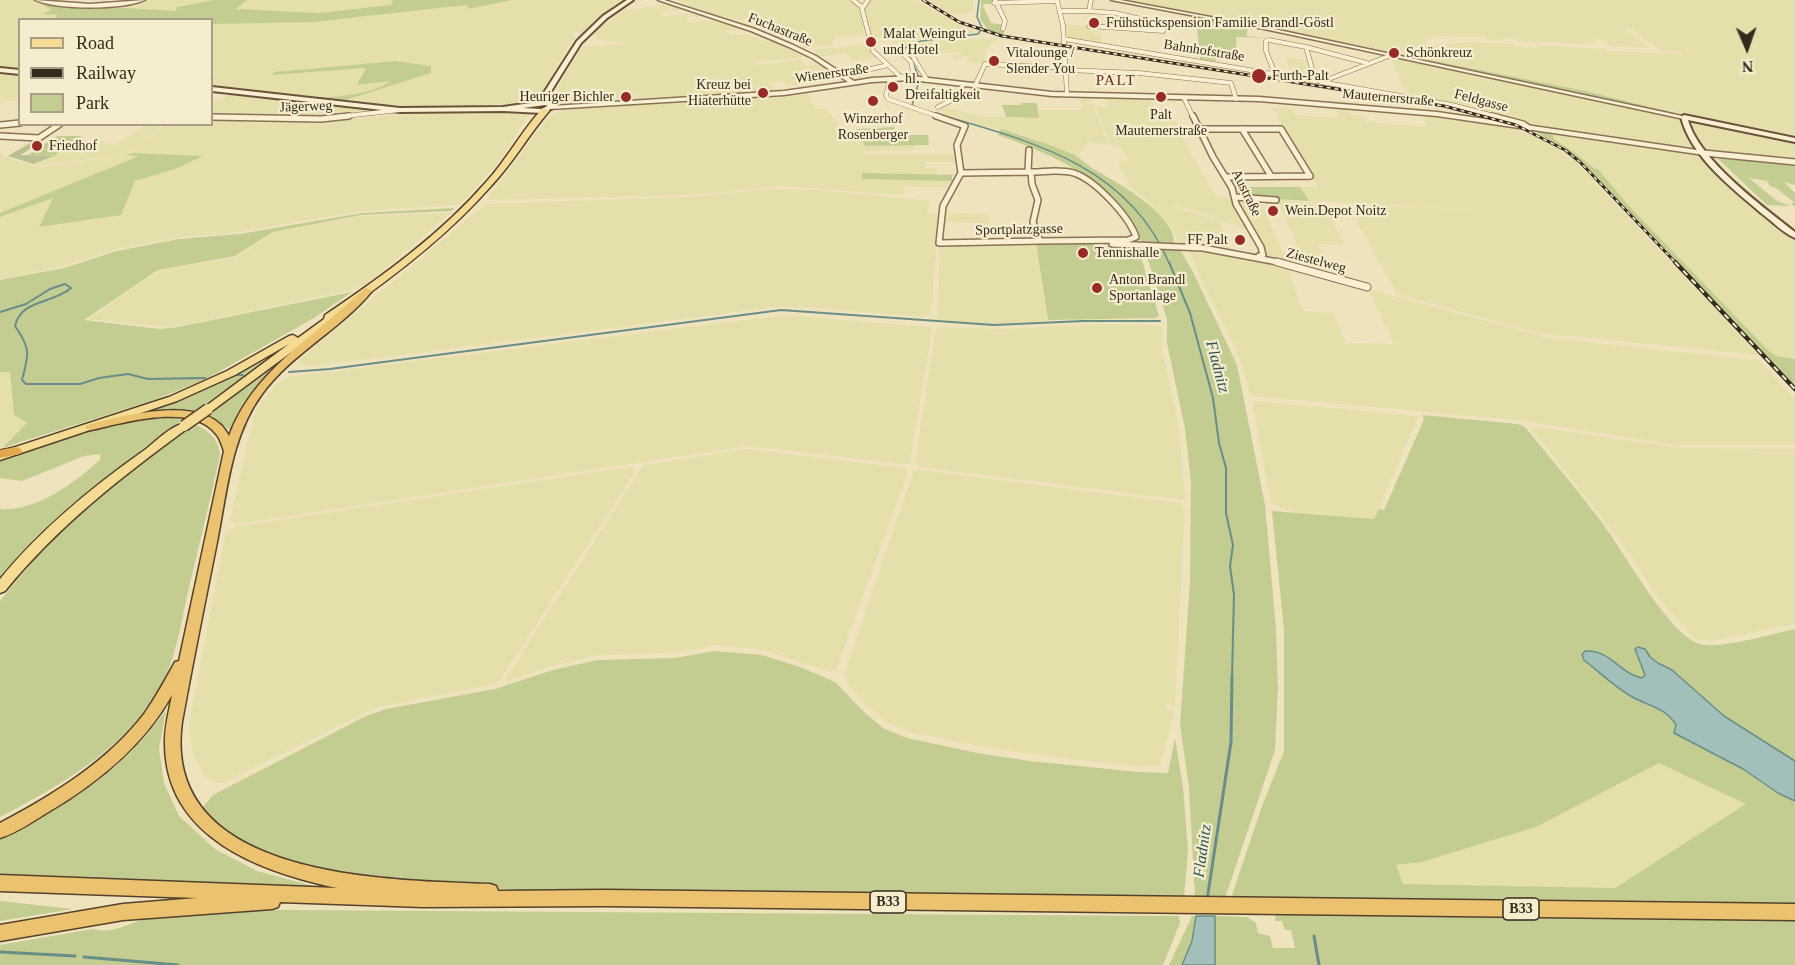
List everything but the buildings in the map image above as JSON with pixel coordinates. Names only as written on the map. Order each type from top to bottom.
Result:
[{"type":"highway","points":[[368,291],[263,386],[242,416],[230,453],[188,646],[174,726],[173,754],[187,799],[208,826],[237,847],[277,864],[353,881],[422,889],[606,898]]},
{"type":"highway","points":[[91,427],[146,415],[187,415],[206,420],[219,427],[226,438],[230,453]]},
{"type":"highway","points":[[0,455],[15,451]]},
{"type":"highway","points":[[0,831],[67,793],[125,746],[161,702],[188,646]]},
{"type":"highway","points":[[0,883],[465,900],[606,898]]},
{"type":"highway","points":[[0,933],[123,912],[209,904],[352,897]]},
{"type":"highway","name":"B33","points":[[606,898],[1795,912]]},
{"type":"main road","points":[[0,588],[63,520],[105,484],[368,291],[462,213],[500,172],[529,132],[579,42],[605,17],[630,0]]},
{"type":"main road","points":[[0,70],[18,72]]},
{"type":"main road","points":[[213,88],[400,110],[543,107]]},
{"type":"main road","points":[[1795,140],[1684,117],[1684,124],[1704,153],[1734,185],[1795,237]]},
{"type":"main road","points":[[1687,129],[1692,119]]},
{"type":"main road","points":[[15,451],[173,399],[212,383],[290,340],[368,291]]},
{"type":"street","points":[[37,0],[59,4],[127,3],[143,0]]},
{"type":"street","name":"Fuchastraße","points":[[660,0],[693,9],[791,46],[814,57],[853,83]]},
{"type":"street","points":[[853,0],[862,7],[868,39],[873,51],[902,78],[914,75],[911,62],[901,52],[904,45]]},
{"type":"street","points":[[862,7],[868,0]]},
{"type":"street","points":[[1003,29],[1006,25],[1005,19],[995,2],[1057,0],[1064,42],[1067,94]]},
{"type":"street","points":[[1089,11],[1090,0]]},
{"type":"street","points":[[1113,0],[1394,54],[1684,117]]},
{"type":"street","points":[[1060,11],[1115,13],[1163,24],[1163,31],[1089,26]]},
{"type":"street","points":[[1367,63],[1306,47],[1266,41],[1266,51],[1274,73],[1319,81],[1394,54]]},
{"type":"street","name":"Bahnhofstraße","points":[[1064,42],[1200,61],[1236,63],[1274,73]]},
{"type":"street","points":[[1306,47],[1310,65],[1319,81]]},
{"type":"street","points":[[912,55],[927,80]]},
{"type":"street","points":[[975,86],[986,64],[1139,73],[1231,83],[1236,99]]},
{"type":"street","points":[[841,76],[888,65]]},
{"type":"street","name":"Wienerstraße","points":[[543,107],[784,93],[902,78],[1067,94]]},
{"type":"street","points":[[888,81],[886,95],[891,101],[965,126],[957,145],[962,173],[1029,172]]},
{"type":"street","name":"Feldgasse","points":[[1319,81],[1462,107],[1523,124],[1529,129]]},
{"type":"street","points":[[938,106],[946,105],[961,95],[964,84]]},
{"type":"street","name":"Mauternerstraße","points":[[1067,94],[1236,99],[1437,114],[1704,153]]},
{"type":"street","name":"Austraße","points":[[1184,98],[1226,177],[1236,204],[1263,252],[1259,256]]},
{"type":"street","name":"Jägerweg","points":[[213,117],[321,119],[400,110]]},
{"type":"street","points":[[0,125],[18,123]]},
{"type":"street","points":[[0,136],[39,138],[57,126]]},
{"type":"street","points":[[1199,129],[1281,129],[1310,176],[1226,177]]},
{"type":"street","points":[[1242,129],[1271,176]]},
{"type":"street","points":[[1029,150],[1029,172],[1038,200],[1033,222],[1040,242]]},
{"type":"street","points":[[1704,153],[1795,162]]},
{"type":"street","name":"Sportplatzgasse","points":[[962,173],[943,206],[939,243],[1098,241],[1133,239],[1136,235],[1111,201],[1078,175],[1070,172],[1029,172]]},
{"type":"street","points":[[1235,197],[1276,200]]},
{"type":"street","name":"Sportplatzgasse","points":[[1098,241],[1129,247],[1175,246],[1259,256]]},
{"type":"street","name":"Ziestelweg","points":[[1259,256],[1368,287]]},
{"type":"shaded area","points":[[0,0],[33,0],[51,10],[44,13],[57,15],[54,18],[18,18],[18,71],[0,69]]},
{"type":"shaded area","points":[[145,0],[214,0],[178,6],[177,11],[64,6],[133,4]]},
{"type":"shaded area","points":[[247,0],[393,0],[391,5],[319,13],[235,10]]},
{"type":"shaded area","points":[[512,0],[624,0],[582,34],[578,34],[574,26],[576,31],[573,40],[559,61],[541,100],[533,104],[401,109],[339,102],[431,73],[431,66],[396,61],[275,72],[272,75],[367,68],[358,84],[392,81],[365,93],[346,96],[288,96],[213,87],[215,73],[213,73],[213,24],[346,19],[468,5],[470,9]]},
{"type":"shaded area","points":[[675,0],[851,0],[860,7],[865,35],[834,38],[833,45],[804,48],[792,37],[779,38],[766,33],[786,30],[773,25],[751,28],[737,23],[752,21],[749,18],[729,21]]},
{"type":"shaded area","points":[[869,0],[917,0],[975,32],[919,40],[902,45],[895,44],[887,37],[869,39],[864,9]]},
{"type":"shaded area","points":[[928,0],[973,0],[973,12],[952,15]]},
{"type":"shaded area","points":[[1123,0],[1795,0],[1795,138],[1399,54],[1422,46],[1472,42],[1512,44],[1515,47],[1538,48],[1536,45],[1684,54],[1659,50],[1630,28],[1624,28],[1650,48],[1611,46],[1600,39],[1594,39],[1598,42],[1587,44],[1517,41],[1510,37],[1489,40],[1486,37],[1436,36],[1420,45],[1397,53],[1301,34],[1306,24],[1299,34]]},
{"type":"shaded area","points":[[667,4],[687,9],[662,12],[664,16],[696,13],[701,16],[686,18],[688,22],[711,20],[732,26],[741,29],[726,31],[730,35],[748,34],[767,42],[774,41],[804,57],[755,62],[756,65],[800,60],[806,66],[821,64],[828,69],[811,72],[819,80],[788,86],[783,81],[770,83],[779,95],[807,92],[815,109],[827,109],[845,135],[859,134],[865,146],[915,145],[916,150],[865,151],[864,154],[956,154],[958,162],[925,162],[925,168],[937,168],[936,175],[862,179],[955,181],[950,188],[905,186],[904,195],[781,186],[689,195],[486,200],[548,117],[563,111],[565,103],[557,89],[582,47],[627,44],[596,39],[595,31],[623,11]]},
{"type":"shaded area","points":[[1065,25],[1095,28],[1095,34],[1101,34],[1102,45],[1088,43],[1087,39],[1067,39]]},
{"type":"shaded area","points":[[998,38],[986,49],[984,64],[967,62],[967,56],[956,59],[952,57],[965,52],[919,54],[917,47],[913,46],[933,41]]},
{"type":"shaded area","points":[[867,44],[877,58],[855,61],[846,53],[822,57],[812,50]]},
{"type":"shaded area","points":[[1390,56],[1674,116],[1680,120],[1696,149],[1536,128],[1533,124],[1407,96]]},
{"type":"shaded area","points":[[1285,58],[1306,60],[1314,79],[1292,76]]},
{"type":"shaded area","points":[[0,71],[18,73],[18,101],[6,100],[0,103]]},
{"type":"shaded area","points":[[232,92],[391,110],[350,116],[351,119],[415,113],[529,114],[497,165],[459,205],[362,211],[225,234],[180,237],[117,249],[64,266],[0,279],[0,217],[54,197],[39,226],[135,182],[175,169],[145,154],[133,153],[164,126],[213,126],[213,100],[223,99]]},
{"type":"shaded area","points":[[1079,97],[1089,98],[1109,145],[1088,142],[1078,157],[1024,135],[973,124],[943,113],[939,109],[942,107],[985,117],[1039,118],[1039,110],[1083,110]]},
{"type":"shaded area","points":[[1106,98],[1149,98],[1154,108],[1169,108],[1193,158],[1217,197],[1231,198],[1249,231],[1209,215],[1169,206],[1219,220],[1231,251],[1179,244],[1171,227],[1150,203],[1130,187],[1118,162],[1128,160],[1123,150],[1112,146],[1095,107],[1109,107]]},
{"type":"shaded area","points":[[1335,107],[1348,108],[1351,115],[1364,116],[1367,122],[1427,127],[1423,114],[1511,128],[1546,141],[1576,162],[1759,355],[1538,333],[1397,294],[1347,204],[1519,212],[1309,201],[1300,187],[1318,186],[1283,129],[1273,108],[1293,109],[1296,115],[1339,118]]},
{"type":"shaded area","points":[[1695,122],[1795,141],[1795,160],[1708,151],[1691,125]]},
{"type":"shaded area","points":[[144,126],[161,126],[139,148],[126,154],[140,156],[0,213],[0,151],[5,157],[38,167],[123,155],[33,164],[48,159],[70,144],[90,145],[97,140],[116,145]]},
{"type":"shaded area","points":[[1552,133],[1699,155],[1727,185],[1795,240],[1795,359],[1776,356],[1770,352],[1629,206],[1598,169],[1593,169],[1577,154],[1554,139]]},
{"type":"shaded area","points":[[767,189],[818,190],[930,201],[927,214],[939,214],[931,315],[921,317],[809,307],[774,307],[330,364],[310,366],[299,363],[300,359],[486,204],[689,197]]},
{"type":"shaded area","points":[[1239,199],[1260,200],[1287,262],[1268,258],[1243,213]]},
{"type":"shaded area","points":[[1277,200],[1323,203],[1345,245],[1318,244],[1329,271],[1326,273],[1307,268]]},
{"type":"shaded area","points":[[451,213],[368,283],[352,290],[179,326],[163,327],[88,319],[160,270],[236,257],[275,232],[361,216]]},
{"type":"shaded area","points":[[945,213],[989,214],[989,223],[945,222],[943,221]]},
{"type":"shaded area","points":[[1036,244],[1047,321],[994,324],[937,321],[940,246]]},
{"type":"shaded area","points":[[1194,250],[1225,253],[1287,267],[1303,311],[1333,313],[1346,343],[1394,344],[1368,289],[1548,338],[1759,360],[1795,398],[1795,445],[1677,445],[1517,420],[1254,396],[1250,393],[1237,350],[1202,282],[1190,252]]},
{"type":"shaded area","points":[[785,315],[932,329],[910,462],[904,464],[748,446],[236,524],[230,520],[255,411],[273,387],[288,377]]},
{"type":"shaded area","points":[[1109,324],[1162,326],[1161,343],[1179,429],[1185,498],[1182,500],[920,467],[915,463],[936,329],[944,327],[999,329]]},
{"type":"shaded area","points":[[0,372],[10,372],[14,415],[28,423],[0,448]]},
{"type":"shaded area","points":[[1252,402],[1418,417],[1374,519],[1289,511],[1271,503]]},
{"type":"shaded area","points":[[1529,426],[1680,448],[1795,449],[1795,624],[1712,641],[1695,639],[1660,601],[1625,547]]},
{"type":"shaded area","points":[[747,449],[904,468],[908,472],[836,670],[829,672],[764,650],[716,645],[675,653],[599,655],[552,666],[508,681],[506,678],[645,465]]},
{"type":"shaded area","points":[[629,467],[636,469],[500,680],[494,684],[374,708],[223,783],[212,782],[203,773],[192,752],[189,724],[226,532],[234,527]]},
{"type":"shaded area","points":[[914,471],[1180,503],[1185,507],[1175,706],[1167,704],[1166,710],[1175,711],[1160,765],[1139,767],[1031,754],[909,732],[886,722],[868,707],[848,685],[844,675]]},
{"type":"shaded area","points":[[1659,763],[1747,804],[1615,888],[1403,884],[1395,865],[1422,862],[1536,827]]},
{"type":"green space","points":[[214,0],[247,0],[236,9],[319,13],[391,5],[393,0],[512,0],[469,9],[467,5],[314,22],[213,24],[213,18],[54,18],[57,15],[42,14],[51,10],[40,3],[176,11],[177,7]]},
{"type":"green space","points":[[981,0],[993,0],[992,4],[983,6],[991,23],[1004,25],[1001,29],[1004,30],[1004,35],[985,31],[987,28],[980,19]]},
{"type":"green space","points":[[1197,18],[1249,26],[1246,36],[1267,38],[1236,37],[1237,52],[1215,51],[1216,61],[1200,59],[1197,27],[1192,26]]},
{"type":"green space","points":[[1399,54],[1585,91],[1704,120]]},
{"type":"green space","points":[[396,61],[431,66],[431,73],[339,102],[288,96],[341,96],[367,92],[391,81],[357,85],[366,68],[271,75],[275,72]]},
{"type":"green space","points":[[1021,103],[1037,103],[1039,118],[1006,117],[1002,105],[1021,105]]},
{"type":"green space","points":[[894,127],[896,133],[901,135],[928,135],[929,145],[865,146],[856,129]]},
{"type":"green space","points":[[1001,129],[1074,155],[1142,199],[1165,220],[1172,232],[1174,243],[1142,245],[1132,220],[1106,191],[1072,167],[1035,149],[998,135]]},
{"type":"green space","points":[[1535,131],[1552,133],[1554,139],[1593,168],[1598,169],[1629,206],[1770,352],[1776,356],[1795,359],[1795,386],[1582,162]]},
{"type":"green space","points":[[57,136],[82,136],[54,156],[28,155]]},
{"type":"green space","points":[[35,140],[43,140],[21,155],[54,156],[33,164],[8,156]]},
{"type":"green space","points":[[133,153],[203,156],[175,169],[135,181],[121,215],[39,227],[53,198],[0,217],[0,213],[139,156],[126,155]]},
{"type":"green space","points":[[1718,159],[1795,163],[1795,185],[1784,182],[1795,193],[1795,207],[1791,204],[1794,202],[1770,186],[1767,181],[1749,178],[1777,201],[1790,206],[1767,205]]},
{"type":"green space","points":[[862,173],[958,175],[952,176],[952,181],[862,179]]},
{"type":"green space","points":[[1236,187],[1300,187],[1309,201],[1241,197]]},
{"type":"green space","points":[[455,209],[450,211],[361,215],[273,232],[235,256],[158,270],[84,320],[160,329],[352,292],[314,318],[206,379],[154,400],[2,448],[27,423],[14,415],[10,372],[0,372],[0,280],[64,268],[117,251],[179,239],[240,234],[362,213]]},
{"type":"green space","name":"Anton Brandl Sportanlage","points":[[1093,242],[1095,249],[1129,249],[1141,257],[1159,316],[1155,318],[1048,320],[1036,243]]},
{"type":"green space","points":[[1172,247],[1181,251],[1192,270],[1237,365],[1265,505],[1276,629],[1278,688],[1275,750],[1225,898],[1195,898],[1189,787],[1180,725],[1190,582],[1191,482],[1185,429],[1167,343],[1167,319],[1145,251],[1135,249]]},
{"type":"green space","points":[[290,344],[194,412],[165,410],[144,412],[219,382]]},
{"type":"green space","points":[[286,358],[243,403],[230,430],[206,415]]},
{"type":"green space","points":[[1422,415],[1518,424],[1525,427],[1600,520],[1661,609],[1688,638],[1700,644],[1720,645],[1795,629],[1795,761],[1724,716],[1672,670],[1635,649],[1645,675],[1643,678],[1628,672],[1602,654],[1586,651],[1584,660],[1631,695],[1668,716],[1676,726],[1674,733],[1743,769],[1778,793],[1795,801],[1795,906],[1231,898],[1262,806],[1284,751],[1284,630],[1272,511],[1374,519],[1379,509],[1384,510],[1424,419]],"holes":[[[1659,763],[1746,804],[1615,888],[1403,884],[1396,865],[1422,862],[1536,827]]]},
{"type":"green space","points":[[172,418],[182,420],[109,474],[63,512],[0,577],[0,509],[27,506],[54,494],[100,460],[100,454],[84,456],[22,481],[0,478],[0,461],[84,432],[128,422]]},
{"type":"green space","points":[[194,424],[212,436],[220,455],[176,645],[164,680],[143,712],[108,749],[45,793],[0,817],[0,601],[54,536],[83,508]]},
{"type":"green space","points":[[715,651],[762,655],[800,667],[835,682],[883,728],[907,738],[977,753],[1030,761],[1168,773],[1175,738],[1183,787],[1188,850],[1184,898],[538,891],[424,885],[305,868],[240,843],[201,810],[213,795],[366,716],[386,709],[495,689],[553,670],[598,660],[675,658]]},
{"type":"green space","points":[[166,710],[159,749],[164,783],[179,816],[215,849],[257,871],[313,886],[292,888],[0,875],[0,838],[52,811],[101,778],[136,747]]},
{"type":"green space","points":[[0,901],[73,909],[0,921]]},
{"type":"green space","points":[[281,910],[1179,916],[1180,923],[1163,965],[0,965],[0,945],[93,929],[113,930],[162,916]]},
{"type":"green space","points":[[1276,913],[1795,917],[1795,965],[1215,965],[1215,916],[1247,917],[1256,923],[1258,933],[1270,936],[1273,948],[1295,948],[1291,930],[1285,930],[1282,921],[1275,921]]},
{"type":"green space","points":[[1192,916],[1196,916],[1192,941],[1182,965],[1169,965]]},
{"type":"water","points":[[1638,647],[1645,649],[1650,657],[1672,670],[1724,716],[1795,761],[1795,801],[1778,793],[1743,769],[1674,733],[1676,725],[1667,714],[1623,691],[1584,660],[1582,655],[1585,651],[1594,651],[1634,676],[1642,678],[1645,675],[1635,649]]},
{"type":"water","name":"Fladnitz","points":[[1196,916],[1215,916],[1215,965],[1182,965],[1192,941]]},
{"type":"waterway","name":"Fladnitz","points":[[916,107],[912,105],[918,76],[914,65],[904,51],[906,47],[921,41],[978,34],[982,28],[977,17],[979,0]]},
{"type":"waterway","name":"Fladnitz","points":[[924,110],[1033,144],[1067,159],[1098,177],[1126,200],[1150,228],[1169,263]]},
{"type":"waterway","name":"Fladnitz","points":[[1169,262],[1190,313],[1213,398],[1219,443],[1226,468],[1226,513],[1233,545],[1230,566],[1234,595],[1232,677]]},
{"type":"waterway","points":[[0,312],[26,304],[50,289],[65,284],[71,288],[56,297],[31,306],[18,317],[15,326],[24,340],[27,352],[22,380],[26,384],[80,384],[99,378],[128,374],[148,379],[205,378]]},
{"type":"waterway","points":[[289,372],[330,369],[781,310],[994,325],[1083,321],[1160,321]]},
{"type":"waterway","points":[[236,375],[243,375]]},
{"type":"waterway","name":"Fladnitz","points":[[1207,900],[1231,742],[1232,675]]},
{"type":"waterway","points":[[1314,936],[1319,965]]},
{"type":"waterway","points":[[0,952],[75,956]]},
{"type":"waterway","points":[[84,957],[178,965]]},
{"type":"railway","points":[[923,0],[959,22],[1002,36],[1444,106],[1516,125],[1565,150],[1580,162],[1676,263]]},
{"type":"railway","points":[[1675,262],[1795,389]]},
{"type":"place","name":"Frühstückspension Familie Brandl-Göstl","points":[[1094,23]]},
{"type":"place","name":"Malat Weingut und Hotel","points":[[871,42]]},
{"type":"place","name":"Schönkreuz","points":[[1394,53]]},
{"type":"place","name":"Vitalounge / Slender You","points":[[994,61]]},
{"type":"place","name":"Furth-Palt","points":[[1259,76]]},
{"type":"place","name":"hl. Dreifaltigkeit","points":[[893,87]]},
{"type":"place","name":"Kreuz bei Hiaterhütte","points":[[763,93]]},
{"type":"place","name":"Heuriger Bichler","points":[[626,97]]},
{"type":"place","name":"Palt Mauternerstraße","points":[[1161,97]]},
{"type":"place","name":"Winzerhof Rosenberger","points":[[873,101]]},
{"type":"place","name":"Friedhof","points":[[37,146]]},
{"type":"place","name":"Wein.Depot Noitz","points":[[1273,211]]},
{"type":"place","name":"FF Palt","points":[[1240,240]]},
{"type":"place","name":"Tennishalle","points":[[1083,253]]},
{"type":"place","name":"Anton Brandl Sportanlage","points":[[1097,288]]},
{"type":"district","name":"PALT","points":[[1116,81]]}]
